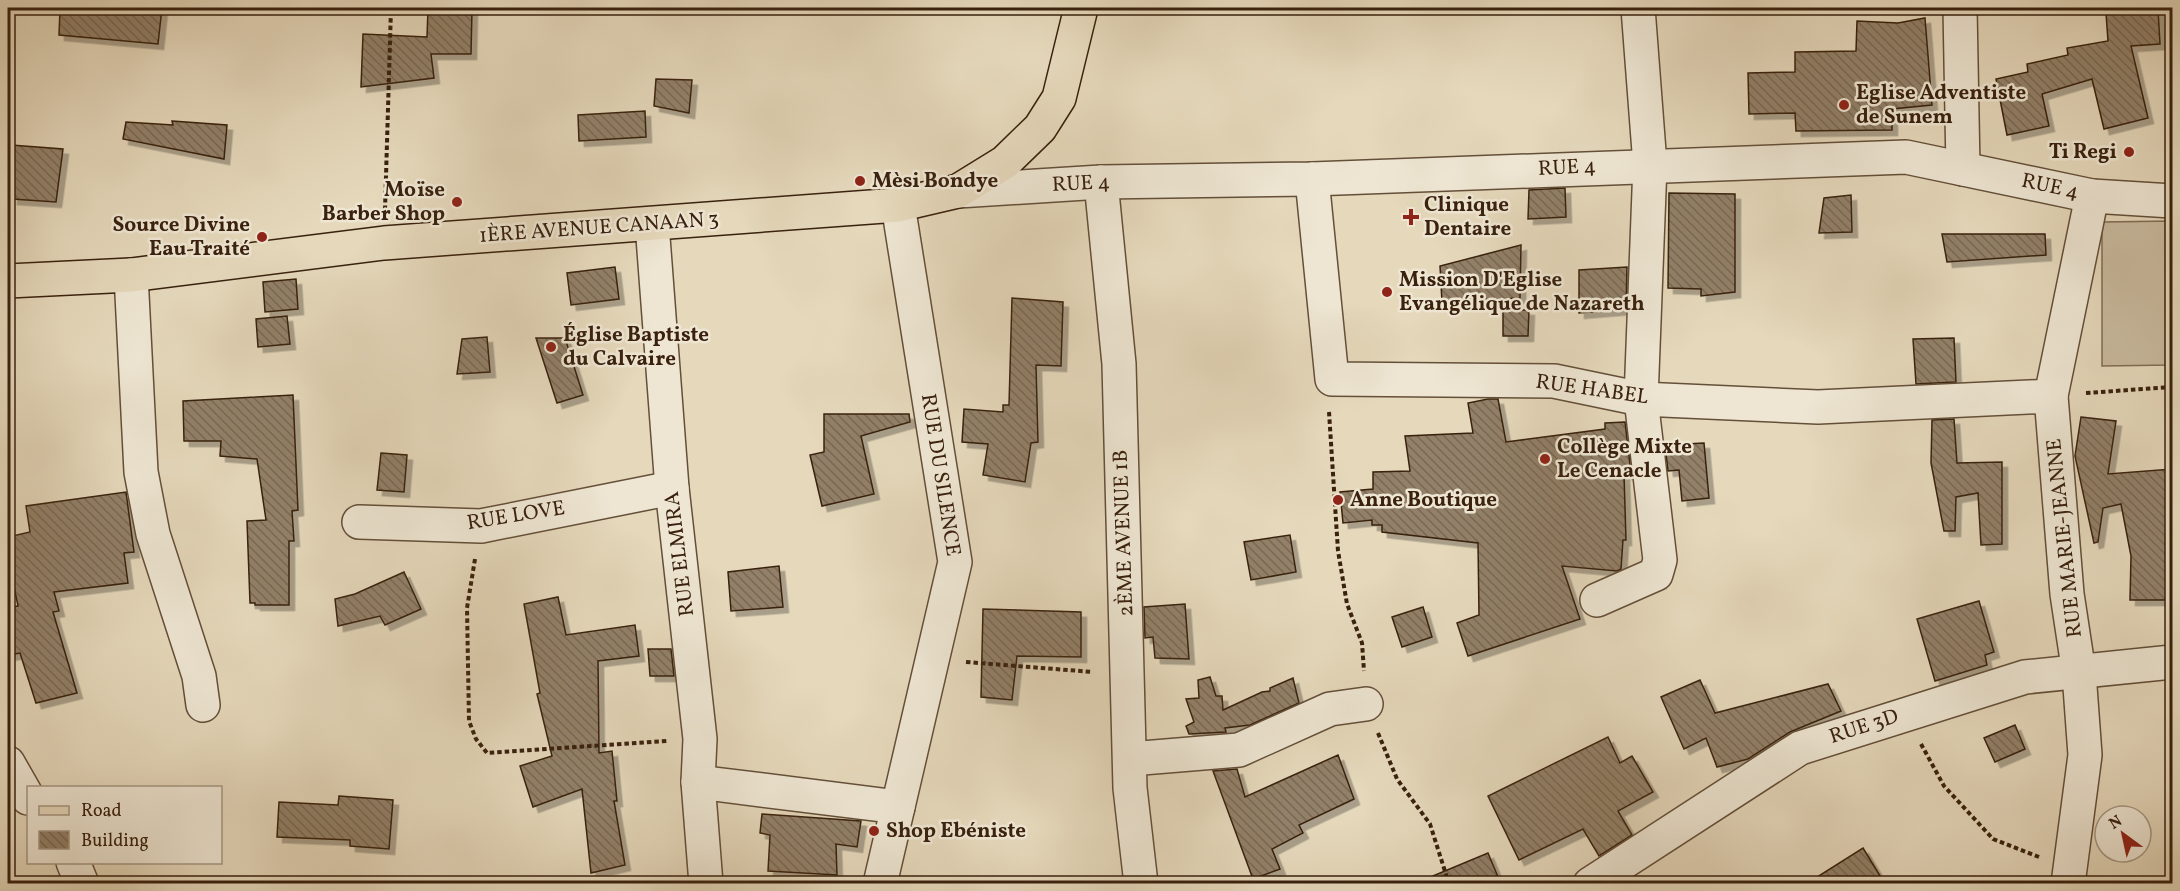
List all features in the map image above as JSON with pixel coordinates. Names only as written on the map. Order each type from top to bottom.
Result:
[{"type":"main road","name":"1ÈRE AVENUE CANAAN 3","points":[[8,281],[131,275],[384,243],[652,225],[898,204],[958,191],[1005,162],[1040,128],[1059,98],[1082,8]]},
{"type":"street","points":[[1597,600],[1656,574],[1660,560],[1641,399],[1650,165],[1638,8]]},
{"type":"street","points":[[1960,8],[1964,169]]},
{"type":"street","name":"RUE 4","points":[[958,191],[1101,182],[1312,179],[1906,157],[2092,196],[2172,201]]},
{"type":"street","points":[[1312,179],[1332,379]]},
{"type":"street","name":"2ÈME AVENUE 1B","points":[[1101,182],[1119,364],[1130,788],[1141,884]]},
{"type":"street","name":"RUE MARIE-JEANNE","points":[[2069,877],[2085,755],[2079,673],[2067,594],[2051,396],[2092,196]]},
{"type":"street","name":"RUE DU SILENCE","points":[[880,884],[955,562],[898,204]]},
{"type":"street","name":"RUE ELMIRA","points":[[652,225],[672,488],[700,739],[698,782],[705,884]]},
{"type":"street","points":[[131,275],[141,472],[153,534],[199,676],[203,705]]},
{"type":"street","name":"RUE HABEL","points":[[1332,379],[1554,381],[1641,399],[1818,407],[2051,396]]},
{"type":"street","name":"RUE LOVE","points":[[359,522],[481,526],[672,488]]},
{"type":"street","name":"RUE 3D","points":[[1590,884],[1800,748],[2025,677],[2172,662]]},
{"type":"street","points":[[1130,759],[1239,750],[1330,709],[1366,704]]},
{"type":"street","points":[[8,763],[27,796]]},
{"type":"street","points":[[698,782],[898,807]]},
{"type":"street","points":[[74,864],[82,884]]},
{"type":"path","points":[[384,243],[391,8]]},
{"type":"path","points":[[1332,379],[1329,414],[1338,551],[1347,604],[1362,643],[1366,704],[1398,779],[1430,824],[1449,884]]},
{"type":"path","points":[[2051,396],[2172,387]]},
{"type":"path","points":[[481,526],[467,608],[470,721],[476,739],[487,753],[700,739]]},
{"type":"path","points":[[933,659],[1128,675]]},
{"type":"path","points":[[1909,712],[1924,752],[1944,786],[1993,838],[2069,877]]},
{"type":"shaded area","points":[[2172,221],[2172,365],[2102,366],[2102,222]]},
{"type":"building","points":[[123,8],[162,8],[158,44],[59,35],[60,9],[123,10]]},
{"type":"building","points":[[428,9],[472,10],[471,54],[431,54],[434,78],[361,87],[363,34],[427,37]]},
{"type":"building","points":[[2158,9],[2160,44],[2131,46],[2148,118],[2104,129],[2092,79],[2042,94],[2049,126],[2007,135],[1996,79],[2028,72],[2027,64],[2068,55],[2067,48],[2108,41],[2106,13]]},
{"type":"building","points":[[1925,18],[1932,105],[1892,109],[1892,130],[1796,131],[1795,113],[1749,114],[1748,73],[1795,72],[1795,52],[1856,51],[1857,21],[1898,23]]},
{"type":"building","points":[[656,79],[692,80],[689,113],[654,106]]},
{"type":"building","points":[[645,111],[646,137],[579,141],[578,115]]},
{"type":"building","points":[[172,121],[227,125],[224,159],[123,139],[126,122],[173,125]]},
{"type":"building","points":[[11,145],[63,149],[56,202],[12,199],[14,173],[9,172]]},
{"type":"building","points":[[1565,188],[1566,217],[1528,219],[1529,190]]},
{"type":"building","points":[[1669,193],[1735,194],[1735,292],[1701,296],[1701,289],[1668,288]]},
{"type":"building","points":[[1851,195],[1852,232],[1819,233],[1824,198]]},
{"type":"building","points":[[1942,234],[2045,234],[2046,255],[1947,262]]},
{"type":"building","points":[[1521,245],[1520,298],[1442,302],[1440,266]]},
{"type":"building","points":[[615,267],[619,299],[571,305],[567,273]]},
{"type":"building","points":[[1627,267],[1626,309],[1579,313],[1579,270]]},
{"type":"building","points":[[296,279],[298,309],[265,312],[263,282]]},
{"type":"building","points":[[1012,298],[1063,302],[1061,366],[1036,365],[1038,442],[1031,443],[1025,482],[983,475],[988,444],[962,442],[964,409],[1003,412],[1003,405],[1009,405]]},
{"type":"building","points":[[1503,310],[1529,310],[1528,336],[1503,336]]},
{"type":"building","points":[[287,316],[290,344],[258,347],[256,319]]},
{"type":"building","points":[[487,337],[490,372],[457,374],[462,339]]},
{"type":"building","points":[[536,338],[565,338],[583,395],[557,403]]},
{"type":"building","points":[[1954,338],[1956,382],[1916,384],[1913,339]]},
{"type":"building","points":[[293,395],[298,510],[292,511],[294,541],[289,541],[289,605],[255,605],[255,603],[250,603],[247,521],[266,520],[257,459],[220,456],[221,441],[184,441],[183,401]]},
{"type":"building","points":[[1498,399],[1506,442],[1605,429],[1605,423],[1625,422],[1631,473],[1624,474],[1626,540],[1623,540],[1621,569],[1617,571],[1562,566],[1580,619],[1468,656],[1457,623],[1479,615],[1478,543],[1382,532],[1382,525],[1372,525],[1372,520],[1343,523],[1340,492],[1373,489],[1373,472],[1410,471],[1405,436],[1473,433],[1468,403]]},
{"type":"building","points":[[824,414],[909,414],[910,422],[861,436],[874,494],[822,506],[810,455],[824,452]]},
{"type":"building","points":[[2081,417],[2116,421],[2108,474],[2172,469],[2172,600],[2130,600],[2131,556],[2121,504],[2103,508],[2098,542],[2094,543],[2075,456]]},
{"type":"building","points":[[1954,419],[1957,463],[2002,462],[2002,544],[1981,545],[1978,493],[1956,497],[1955,531],[1944,531],[1931,463],[1932,420]]},
{"type":"building","points":[[1704,443],[1709,498],[1682,501],[1679,470],[1668,471],[1665,445]]},
{"type":"building","points":[[381,453],[407,455],[404,492],[377,490]]},
{"type":"building","points":[[126,492],[134,552],[124,553],[128,583],[54,592],[59,611],[53,612],[77,693],[36,703],[20,653],[8,655],[8,607],[18,606],[8,558],[8,537],[30,532],[26,506]]},
{"type":"building","points":[[1290,535],[1296,572],[1251,580],[1244,542]]},
{"type":"building","points":[[779,566],[783,607],[731,611],[728,572]]},
{"type":"building","points":[[404,572],[421,609],[385,625],[380,616],[338,626],[335,599],[355,594]]},
{"type":"building","points":[[558,597],[566,635],[635,625],[639,656],[598,661],[599,753],[612,751],[617,801],[614,801],[625,865],[591,873],[582,789],[533,807],[520,766],[552,756],[537,694],[540,693],[524,604]]},
{"type":"building","points":[[1979,601],[1994,652],[1985,655],[1987,665],[1935,681],[1917,619]]},
{"type":"building","points":[[1185,604],[1189,659],[1155,658],[1153,637],[1145,638],[1144,607]]},
{"type":"building","points":[[1423,607],[1432,637],[1402,647],[1392,617]]},
{"type":"building","points":[[983,609],[1081,612],[1081,657],[1017,656],[1012,700],[981,697]]},
{"type":"building","points":[[648,649],[671,649],[674,676],[650,676]]},
{"type":"building","points":[[1210,677],[1216,696],[1222,696],[1223,710],[1262,692],[1270,691],[1270,688],[1293,678],[1299,703],[1250,725],[1225,728],[1226,732],[1189,734],[1186,726],[1194,722],[1186,699],[1199,698],[1198,680]]},
{"type":"building","points":[[1700,680],[1715,713],[1828,684],[1841,711],[1790,732],[1748,759],[1717,767],[1706,738],[1684,749],[1661,697]]},
{"type":"building","points":[[2015,725],[2025,749],[1995,762],[1984,738]]},
{"type":"building","points":[[1608,737],[1620,763],[1632,756],[1653,792],[1618,811],[1632,835],[1599,856],[1583,829],[1519,860],[1488,796]]},
{"type":"building","points":[[1338,755],[1354,799],[1299,825],[1303,833],[1272,849],[1280,869],[1253,879],[1213,771],[1237,769],[1245,797]]},
{"type":"building","points":[[339,796],[393,800],[389,849],[350,846],[350,840],[277,837],[279,802],[338,805]]},
{"type":"building","points":[[762,814],[861,821],[857,847],[836,844],[837,875],[768,871],[770,835],[760,833]]},
{"type":"building","points":[[1863,848],[1885,884],[1806,884]]},
{"type":"building","points":[[1488,853],[1501,884],[1416,883]]},
{"type":"place","name":"Eglise Adventiste de Sunem","points":[[1844,105]]},
{"type":"place","name":"Ti Regi","points":[[2129,152]]},
{"type":"place","name":"Mèsi Bondye","points":[[860,181]]},
{"type":"place","name":"Moïse Barber Shop","points":[[457,202]]},
{"type":"place","name":"Clinique Dentaire","points":[[1411,217]]},
{"type":"place","name":"Source Divine Eau Traité","points":[[262,237]]},
{"type":"place","name":"Mission D'Eglise Evangélique de Nazareth","points":[[1387,292]]},
{"type":"place","name":"Église Baptiste du Calvaire","points":[[551,347]]},
{"type":"place","name":"Collège Mixte Le Cenacle","points":[[1545,459]]},
{"type":"place","name":"Anne Boutique","points":[[1338,500]]},
{"type":"place","name":"Shop Ebéniste","points":[[874,831]]}]
